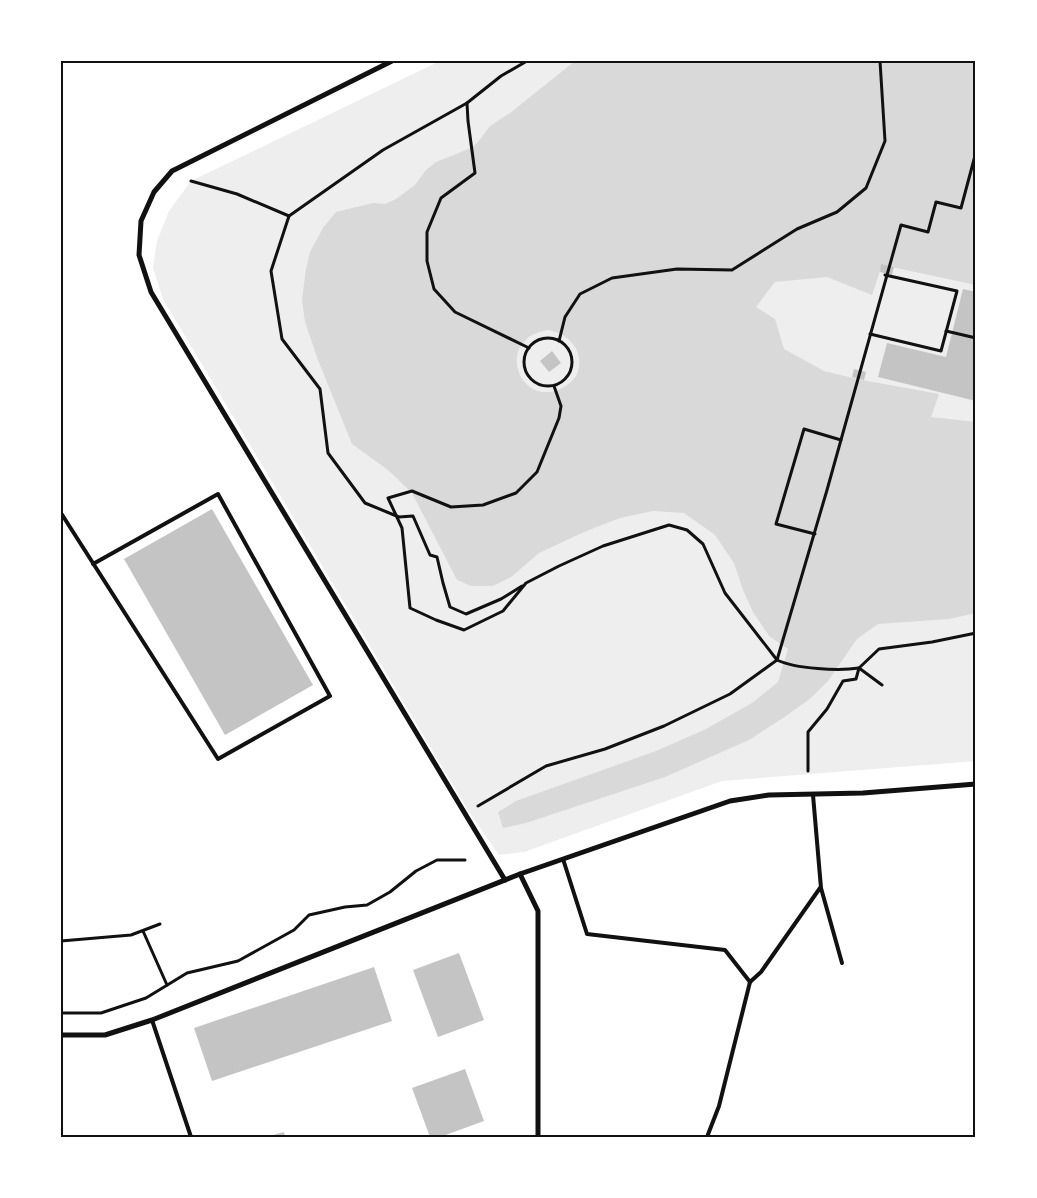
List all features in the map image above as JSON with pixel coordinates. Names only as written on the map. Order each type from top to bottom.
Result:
[{"type":"street","points":[[392,61],[172,171],[154,192],[141,221],[139,255],[151,292],[504,880]]},
{"type":"street","points":[[61,1035],[105,1034],[152,1020],[504,880],[730,801],[769,795],[863,794],[976,784]]},
{"type":"street","points":[[520,874],[538,911],[538,1137]]},
{"type":"lane","points":[[61,513],[93,564],[218,759],[330,696],[218,494],[93,564]]},
{"type":"lane","points":[[813,794],[820,888],[842,963]]},
{"type":"lane","points":[[563,859],[586,934],[725,950],[750,982]]},
{"type":"lane","points":[[707,1137],[718,1106],[750,982],[761,972],[820,888]]},
{"type":"lane","points":[[152,1020],[191,1137]]},
{"type":"path","points":[[527,61],[502,76],[467,103],[383,150],[289,216],[271,271],[282,339],[320,389],[328,453],[366,503],[399,517],[413,516],[430,555],[437,557],[450,607],[466,614],[501,599],[526,583],[603,546],[669,525],[687,530],[703,544],[725,593],[777,660],[789,665],[849,670],[859,668],[882,685]]},
{"type":"path","points":[[559,341],[565,317],[580,294],[612,278],[677,269],[732,270],[797,229],[837,212],[866,188],[885,141],[880,61]]},
{"type":"path","points":[[467,103],[475,173],[441,198],[427,232],[427,262],[434,289],[455,312],[529,348]]},
{"type":"path","points":[[478,806],[546,766],[605,749],[664,726],[730,694],[777,660],[782,650],[815,534],[900,225],[928,232],[936,202],[961,208],[976,152]]},
{"type":"path","points":[[191,181],[237,194],[289,216]]},
{"type":"path","points":[[870,334],[941,351],[956,291],[885,276]]},
{"type":"path","points":[[946,331],[976,338]]},
{"type":"path","points":[[543,339],[559,341],[566,346],[572,361],[568,376],[554,386],[540,385],[533,381],[528,376],[524,361],[529,348],[535,342],[543,339]]},
{"type":"path","points":[[526,583],[503,611],[464,630],[410,608],[402,528],[399,517],[388,498],[412,491],[451,507],[483,505],[516,493],[537,472],[558,418],[561,406],[554,386]]},
{"type":"path","points":[[815,534],[776,524],[804,429],[841,440]]},
{"type":"path","points":[[808,771],[808,732],[827,709],[843,681],[856,679],[859,668],[879,649],[932,642],[976,633],[976,644]]},
{"type":"path","points":[[61,1014],[101,1012],[146,998],[187,973],[238,961],[294,930],[309,915],[345,907],[367,905],[390,892],[416,870],[437,860],[465,860]]},
{"type":"path","points":[[61,941],[131,935],[160,924]]},
{"type":"path","points":[[143,931],[167,985]]},
{"type":"shaded area","points":[[440,61],[976,61],[976,761],[722,781],[524,852],[499,855],[469,812],[163,299],[153,268],[157,241],[169,211],[191,181]]},
{"type":"shaded area","points":[[575,61],[976,61],[976,285],[882,265],[872,295],[827,277],[775,282],[756,307],[775,319],[784,349],[824,371],[939,394],[931,417],[976,422],[976,613],[949,619],[878,624],[857,639],[828,681],[811,698],[749,740],[665,777],[526,823],[503,828],[498,812],[516,801],[656,751],[706,729],[752,703],[778,682],[788,649],[769,636],[753,612],[734,563],[715,535],[684,513],[653,511],[620,518],[539,553],[511,577],[493,586],[471,586],[457,580],[412,493],[388,470],[352,444],[318,360],[305,322],[302,299],[310,252],[323,228],[336,212],[373,203],[385,204],[396,199],[415,185],[426,170],[436,162],[471,148],[490,126],[510,113]],"holes":[[[548,330],[568,339],[577,351],[579,358],[577,374],[570,383],[560,389],[545,392],[533,389],[524,381],[518,370],[517,357],[521,345],[531,336]]]},
{"type":"building","points":[[881,264],[894,267],[892,275],[880,272]]},
{"type":"building","points":[[963,289],[976,292],[976,401],[878,377],[887,343],[946,357]]},
{"type":"building","points":[[552,351],[561,363],[549,372],[540,361]]},
{"type":"building","points":[[854,369],[866,372],[864,380],[852,377]]},
{"type":"building","points":[[212,509],[313,685],[225,735],[124,559]]},
{"type":"building","points":[[459,953],[484,1020],[438,1037],[413,970]]},
{"type":"building","points":[[374,967],[392,1021],[212,1081],[194,1028]]},
{"type":"building","points":[[465,1069],[484,1121],[440,1137],[430,1137],[412,1088]]},
{"type":"building","points":[[284,1132],[285,1137],[269,1136]]}]
